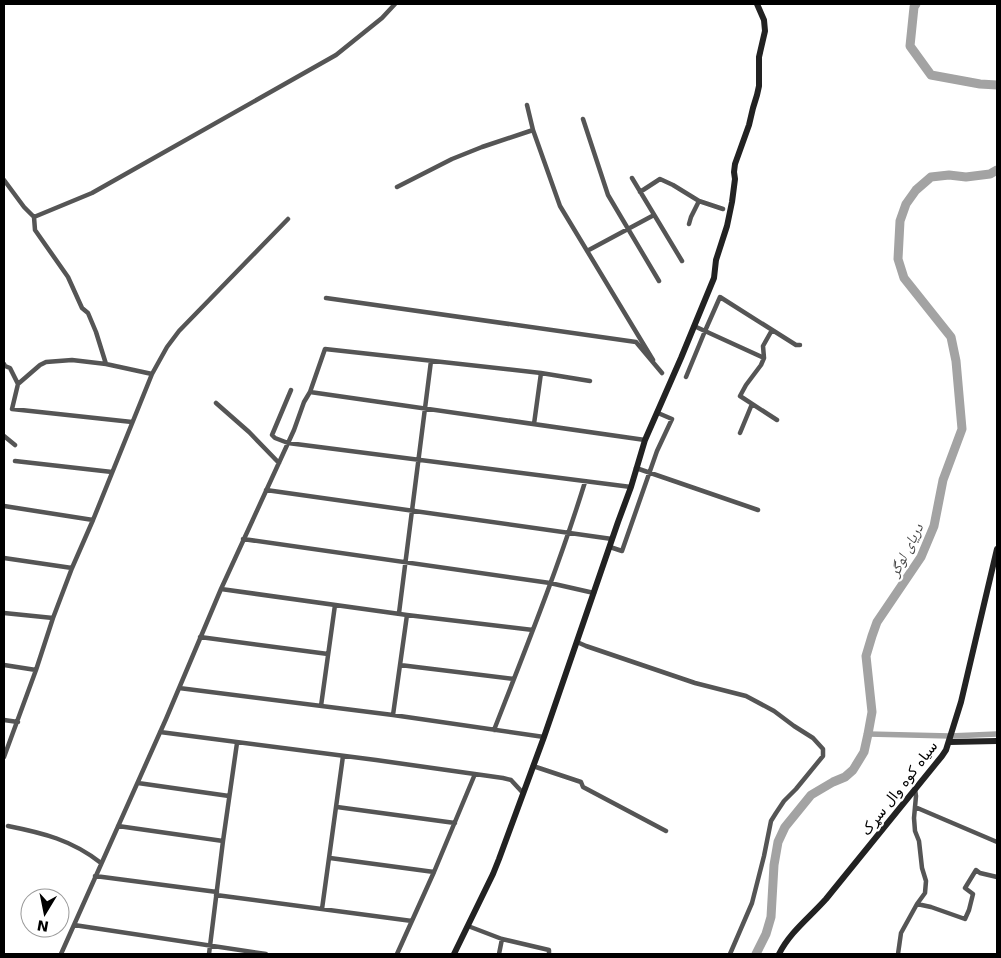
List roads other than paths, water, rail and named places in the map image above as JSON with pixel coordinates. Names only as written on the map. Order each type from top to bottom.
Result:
[{"type":"street","points":[[34,218],[92,193],[336,55],[382,18],[395,4]]},
{"type":"street","points":[[454,954],[493,874],[579,643],[612,539],[631,488],[645,440],[714,278],[716,260],[727,226],[732,202],[735,164],[749,125],[759,86],[759,57],[765,32],[764,20],[757,4]]},
{"type":"street","points":[[527,105],[533,130],[560,206],[662,373]]},
{"type":"street","points":[[583,119],[608,195],[659,281]]},
{"type":"street","points":[[397,187],[452,159],[533,130]]},
{"type":"street","points":[[632,178],[682,261]]},
{"type":"street","points":[[640,192],[660,179],[699,201],[722,209]]},
{"type":"street","points":[[4,180],[34,218],[35,230],[68,276],[82,308],[88,313],[106,364]]},
{"type":"street","points":[[689,224],[699,201]]},
{"type":"street","points":[[587,250],[654,215]]},
{"type":"street","points":[[4,758],[72,568],[152,374],[167,347],[179,331],[288,219]]},
{"type":"street","points":[[686,377],[720,297],[796,345],[800,345]]},
{"type":"street","points":[[326,298],[636,342],[670,382]]},
{"type":"street","points":[[694,326],[764,358]]},
{"type":"street","points":[[772,330],[764,346],[764,358],[761,365],[740,396],[777,420]]},
{"type":"street","points":[[61,954],[138,783],[243,539],[288,443],[304,402],[310,392],[325,349],[541,373],[590,381]]},
{"type":"street","points":[[132,422],[12,409],[18,384],[46,362],[72,360],[106,364],[152,374]]},
{"type":"street","points":[[399,613],[431,361]]},
{"type":"street","points":[[4,364],[10,368],[18,384]]},
{"type":"street","points":[[534,424],[541,373]]},
{"type":"street","points":[[291,390],[272,435],[288,443],[631,488]]},
{"type":"street","points":[[310,392],[645,440]]},
{"type":"street","points":[[216,403],[249,432],[279,463]]},
{"type":"street","points":[[740,433],[752,404]]},
{"type":"street","points":[[610,548],[622,551],[649,472],[672,419],[658,413]]},
{"type":"street","points":[[4,436],[15,445]]},
{"type":"street","points":[[15,461],[112,472]]},
{"type":"street","points":[[636,468],[758,510]]},
{"type":"street","points":[[494,730],[569,532],[585,482]]},
{"type":"street","points":[[266,490],[612,539]]},
{"type":"street","points":[[4,506],[93,520]]},
{"type":"street","points":[[243,539],[550,583],[594,593]]},
{"type":"street","name":"سیاه کوه وال سړک","points":[[779,954],[788,938],[826,899],[942,756],[950,738],[961,702],[997,549]]},
{"type":"street","points":[[4,558],[72,568]]},
{"type":"street","points":[[221,589],[533,630]]},
{"type":"street","points":[[321,706],[335,605]]},
{"type":"street","points":[[4,613],[53,618]]},
{"type":"street","points":[[393,715],[407,614]]},
{"type":"street","points":[[200,637],[328,654]]},
{"type":"street","points":[[579,643],[695,683],[746,696],[774,711],[813,738],[823,749],[823,756],[796,789],[784,800],[771,821],[752,903],[730,954]]},
{"type":"street","points":[[4,665],[36,670]]},
{"type":"street","points":[[400,665],[514,679]]},
{"type":"street","points":[[179,688],[393,715],[544,737]]},
{"type":"street","points":[[4,720],[18,722]]},
{"type":"street","points":[[160,732],[503,778],[511,780],[523,793]]},
{"type":"street","points":[[950,738],[997,741]]},
{"type":"street","points":[[209,954],[237,743]]},
{"type":"street","points":[[322,909],[343,756]]},
{"type":"street","points":[[534,766],[581,782],[583,787],[666,831]]},
{"type":"street","points":[[397,954],[476,774]]},
{"type":"street","points":[[138,783],[229,796]]},
{"type":"street","points":[[904,954],[898,953],[901,933],[925,893],[926,881],[922,868],[919,841],[915,831],[915,789]]},
{"type":"street","points":[[336,807],[455,823]]},
{"type":"street","points":[[915,807],[997,842]]},
{"type":"street","points":[[8,826],[59,839],[88,852],[101,862]]},
{"type":"street","points":[[118,826],[223,841]]},
{"type":"street","points":[[330,858],[434,872]]},
{"type":"street","points":[[917,904],[965,918],[973,894],[965,888],[976,870],[980,873],[997,877]]},
{"type":"street","points":[[96,876],[412,921]]},
{"type":"street","points":[[74,926],[266,954]]},
{"type":"street","points":[[468,926],[502,939],[549,950],[549,954]]},
{"type":"street","points":[[499,954],[502,939]]},
{"type":"waterway","name":"دریای لوگر","points":[[916,4],[914,7],[910,46],[931,75],[980,84],[997,85]]},
{"type":"waterway","name":"دریای لوگر","points":[[756,954],[766,934],[771,917],[774,865],[778,842],[785,827],[811,795],[845,777],[853,770],[864,752],[872,712],[866,656],[872,636],[877,622],[921,557],[934,526],[943,480],[962,429],[956,361],[951,337],[904,278],[898,259],[900,221],[906,204],[916,190],[931,177],[949,175],[966,177],[990,174],[997,170]]},
{"type":"waterway","points":[[868,734],[950,736],[997,734]]}]
